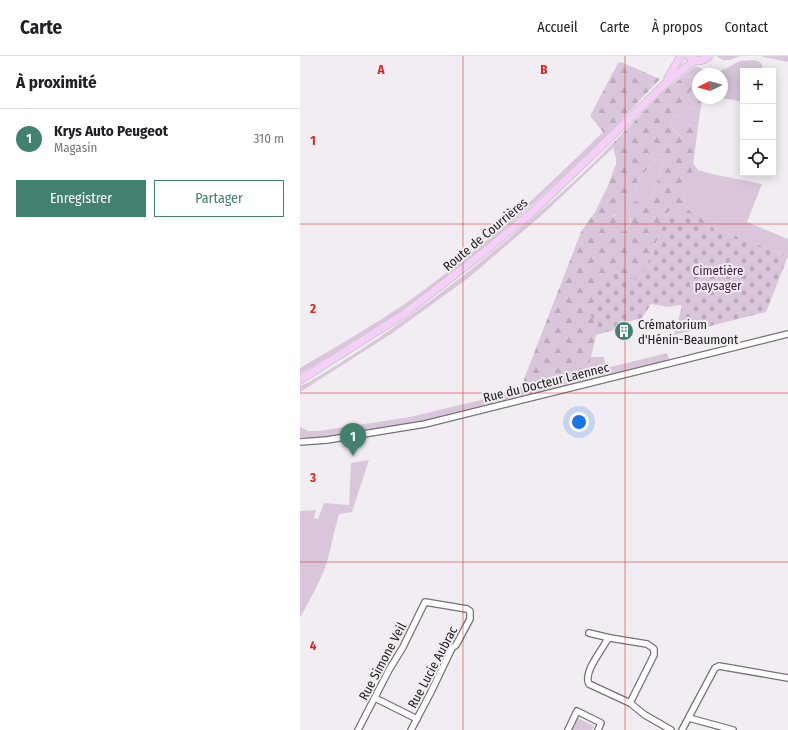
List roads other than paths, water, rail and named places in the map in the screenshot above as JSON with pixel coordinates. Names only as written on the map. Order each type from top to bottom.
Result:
[{"type":"main road","name":"Route de Courrières","points":[[666,83],[681,56]]},
{"type":"main road","points":[[691,58],[702,60],[709,56]]},
{"type":"main road","name":"Route de Courrières","points":[[300,380],[404,314],[484,252],[530,214],[592,156],[691,58]]},
{"type":"street","name":"Rue du Docteur Laennec","points":[[300,441],[307,442],[425,424],[788,334]]},
{"type":"street","name":"Rue Simone Veil","points":[[358,730],[389,670],[403,647],[425,602],[467,609],[470,611],[471,615]]},
{"type":"street","name":"Rue Lucie Aubrac","points":[[411,730],[432,692],[452,648],[456,645],[468,624],[471,615]]},
{"type":"street","points":[[589,633],[647,644],[654,649],[654,655],[630,703]]},
{"type":"street","points":[[610,638],[606,640],[587,675],[589,684],[630,703],[645,715],[671,730]]},
{"type":"street","points":[[682,730],[715,668],[719,666],[788,678]]},
{"type":"street","points":[[375,698],[417,719]]},
{"type":"street","points":[[568,730],[577,711],[601,723],[598,730]]},
{"type":"street","points":[[689,718],[733,730]]},
{"type":"place","name":"Crématorium d'Hénin-Beaumont","points":[[624,331]]},
{"type":"place","name":"Krys Auto Peugeot","points":[[353,456]]},
{"type":"park label","name":"Cimetière paysager","points":[[718,278]]}]
